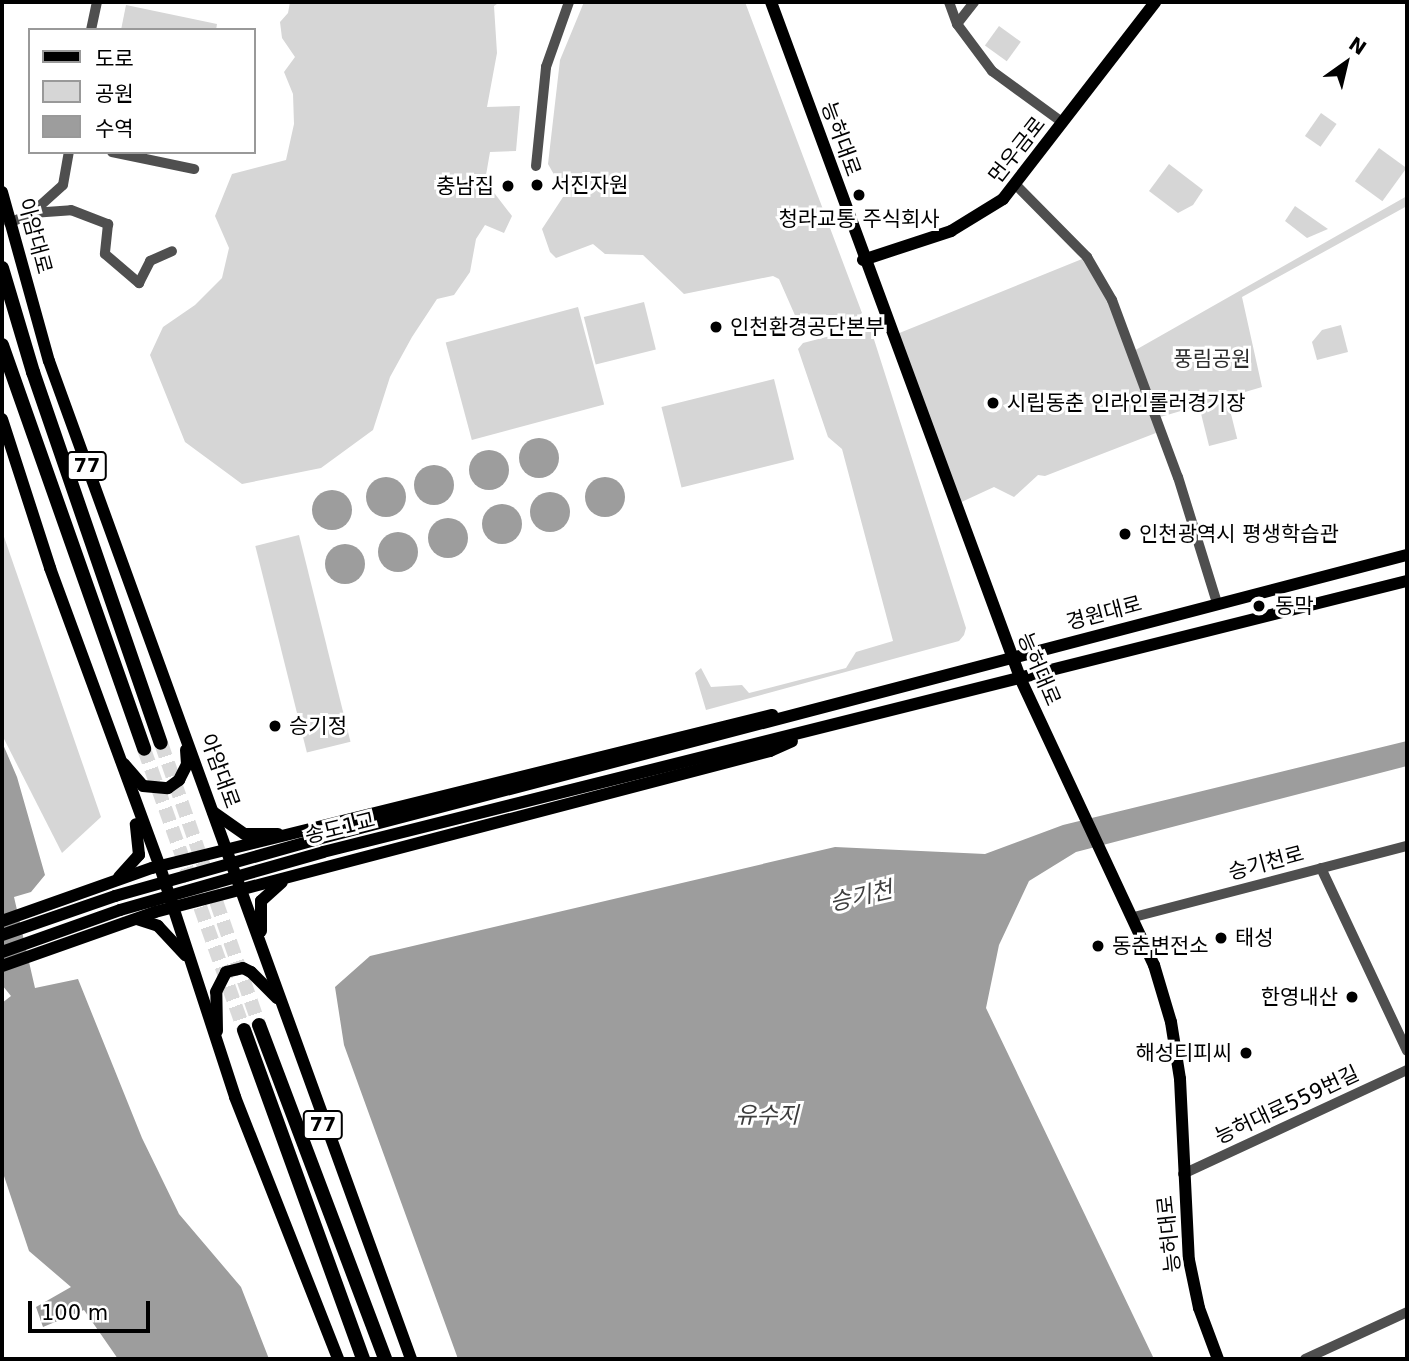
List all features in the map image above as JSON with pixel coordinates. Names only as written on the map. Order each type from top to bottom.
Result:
[{"type":"highway","name":"아암대로","points":[[2,268],[33,372],[161,743]]},
{"type":"highway","points":[[2,345],[145,748]]},
{"type":"highway","points":[[259,1025],[385,1359]]},
{"type":"highway","points":[[244,1030],[363,1359]]},
{"type":"main road","name":"능허대로","points":[[771,2],[863,260],[1021,680],[1134,917],[1171,1022],[1180,1079],[1189,1260],[1199,1308],[1218,1359]]},
{"type":"main road","name":"먼우금로","points":[[863,260],[979,217],[1015,184],[1155,2]]},
{"type":"main road","name":"아암대로","points":[[2,192],[49,361],[411,1359]]},
{"type":"main road","points":[[2,419],[128,785],[160,867],[216,1039],[338,1359]]},
{"type":"main road","name":"경원대로","points":[[690,745],[1012,657],[1407,555]]},
{"type":"main road","points":[[2,966],[172,908],[770,751],[821,728],[1121,655],[1407,581]]},
{"type":"main road","points":[[1114,630],[1101,647],[1121,655]]},
{"type":"main road","points":[[2,921],[160,867],[759,716],[814,710]]},
{"type":"main road","name":"송도1교","points":[[2,952],[120,910],[323,852],[821,728]]},
{"type":"main road","points":[[119,758],[143,786],[168,788],[179,780],[187,764],[185,735]]},
{"type":"main road","name":"송도1교","points":[[2,935],[115,896],[318,839],[690,745]]},
{"type":"main road","points":[[100,887],[128,870],[139,855],[141,844],[128,785]]},
{"type":"main road","points":[[213,812],[245,834],[289,836]]},
{"type":"main road","points":[[264,956],[261,901],[288,877]]},
{"type":"main road","points":[[136,919],[158,926],[193,966]]},
{"type":"main road","points":[[216,1039],[216,992],[226,972],[243,968],[251,972],[280,1000]]},
{"type":"street","points":[[92,28],[97,2]]},
{"type":"street","points":[[536,166],[546,68],[569,2]]},
{"type":"street","points":[[949,2],[957,24],[992,71],[1062,122]]},
{"type":"street","points":[[957,24],[974,2]]},
{"type":"street","points":[[33,213],[63,185],[68,154]]},
{"type":"street","points":[[122,154],[194,169]]},
{"type":"street","points":[[1015,184],[1087,257],[1112,300],[1178,477],[1217,603]]},
{"type":"street","points":[[9,223],[33,213],[71,210],[108,224],[105,254],[139,283],[150,261],[172,251]]},
{"type":"street","name":"승기천로","points":[[1134,917],[1407,846]]},
{"type":"street","points":[[1321,868],[1407,1051]]},
{"type":"street","name":"능허대로559번길","points":[[1183,1174],[1407,1070]]},
{"type":"street","points":[[1304,1359],[1407,1312]]},
{"type":"green space","points":[[290,2],[500,2],[494,6],[497,53],[487,107],[520,106],[516,151],[490,152],[485,181],[512,216],[504,233],[485,225],[476,239],[470,272],[454,295],[437,299],[412,337],[390,377],[373,430],[321,468],[242,484],[185,442],[150,355],[163,327],[195,305],[222,278],[229,248],[215,216],[232,174],[286,160],[294,124],[293,94],[284,72],[295,57],[282,38],[280,22],[288,13]]},
{"type":"green space","points":[[584,2],[745,2],[862,313],[801,329],[779,279],[773,276],[684,294],[643,255],[605,254],[593,244],[556,258],[550,252],[542,229],[565,194],[548,164],[560,60]]},
{"type":"green space","points":[[126,5],[217,24],[216,28],[121,28]]},
{"type":"green space","points":[[999,26],[1021,42],[1007,61],[985,45]]},
{"type":"green space","points":[[1321,113],[1337,124],[1321,147],[1305,136]]},
{"type":"green space","points":[[1379,148],[1407,168],[1382,201],[1355,181]]},
{"type":"green space","points":[[1169,164],[1203,190],[1193,205],[1178,213],[1149,191]]},
{"type":"green space","name":"풍림공원","points":[[1407,196],[1407,206],[1242,297],[1262,387],[1157,418],[1161,431],[1045,476],[1038,475],[1014,497],[994,487],[955,505],[892,336],[1087,257],[1132,352]]},
{"type":"green space","points":[[1295,206],[1328,229],[1307,238],[1285,221]]},
{"type":"green space","points":[[644,302],[656,350],[596,365],[584,317]]},
{"type":"green space","points":[[578,307],[604,405],[472,440],[446,342]]},
{"type":"green space","points":[[1341,325],[1348,352],[1317,360],[1312,342],[1322,330]]},
{"type":"green space","points":[[865,327],[871,330],[966,628],[964,635],[959,641],[706,710],[695,673],[701,668],[711,687],[742,685],[749,693],[846,668],[856,652],[893,641],[842,449],[828,437],[798,349],[803,343]]},
{"type":"green space","points":[[774,379],[794,460],[682,488],[661,407]]},
{"type":"green space","points":[[1228,402],[1237,439],[1209,446],[1200,409]]},
{"type":"green space","points":[[2,531],[101,817],[62,853],[2,735]]},
{"type":"green space","points":[[299,535],[351,742],[307,753],[255,546]]},
{"type":"water","points":[[539,438],[553,444],[559,458],[553,472],[539,478],[525,472],[519,458],[525,444]]},
{"type":"water","points":[[489,450],[503,456],[509,470],[503,484],[489,490],[475,484],[469,470],[475,456]]},
{"type":"water","points":[[434,465],[448,471],[454,485],[448,499],[434,505],[420,499],[414,485],[420,471]]},
{"type":"water","points":[[386,477],[400,483],[406,497],[400,511],[386,517],[372,511],[366,497],[372,483]]},
{"type":"water","points":[[605,477],[619,483],[625,497],[619,511],[605,517],[591,511],[585,497],[591,483]]},
{"type":"water","points":[[332,490],[346,496],[352,510],[346,524],[332,530],[318,524],[312,510],[318,496]]},
{"type":"water","points":[[550,492],[564,498],[570,512],[564,526],[550,532],[536,526],[530,512],[536,498]]},
{"type":"water","points":[[502,504],[516,510],[522,524],[516,538],[502,544],[488,538],[482,524],[488,510]]},
{"type":"water","points":[[448,518],[462,524],[468,538],[462,552],[448,558],[434,552],[428,538],[434,524]]},
{"type":"water","points":[[398,532],[412,538],[418,552],[412,566],[398,572],[384,566],[378,552],[384,538]]},
{"type":"water","points":[[345,544],[359,550],[365,564],[359,578],[345,584],[331,578],[325,564],[331,550]]},
{"type":"water","name":"유수지","points":[[1407,741],[1407,766],[1076,852],[1029,881],[999,945],[986,1008],[1154,1359],[458,1359],[344,1045],[335,987],[370,956],[835,847],[985,854],[1063,825]]},
{"type":"water","points":[[2,742],[17,777],[45,875],[31,892],[14,897],[35,988],[78,979],[142,1138],[179,1214],[241,1287],[269,1359],[118,1359],[84,1310],[43,1327],[36,1307],[71,1287],[29,1251],[2,1170],[2,1003],[11,996],[2,985]]},
{"type":"tunnel","points":[[161,743],[259,1025]]},
{"type":"tunnel","points":[[144,749],[244,1030]]},
{"type":"place","name":"서진자원","points":[[537,185]]},
{"type":"place","name":"충남집","points":[[508,186]]},
{"type":"place","name":"청라교통 주식회사","points":[[859,195]]},
{"type":"place","name":"인천환경공단본부","points":[[716,327]]},
{"type":"place","name":"시립동춘 인라인롤러경기장","points":[[993,403]]},
{"type":"place","name":"인천광역시 평생학습관","points":[[1125,534]]},
{"type":"place","name":"동막","points":[[1259,606]]},
{"type":"place","name":"승기정","points":[[275,726]]},
{"type":"place","name":"태성","points":[[1221,938]]},
{"type":"place","name":"동춘변전소","points":[[1098,946]]},
{"type":"place","name":"한영내산","points":[[1352,997]]},
{"type":"place","name":"해성티피씨","points":[[1246,1053]]},
{"type":"water label","name":"승기천","points":[[861,896]]}]
